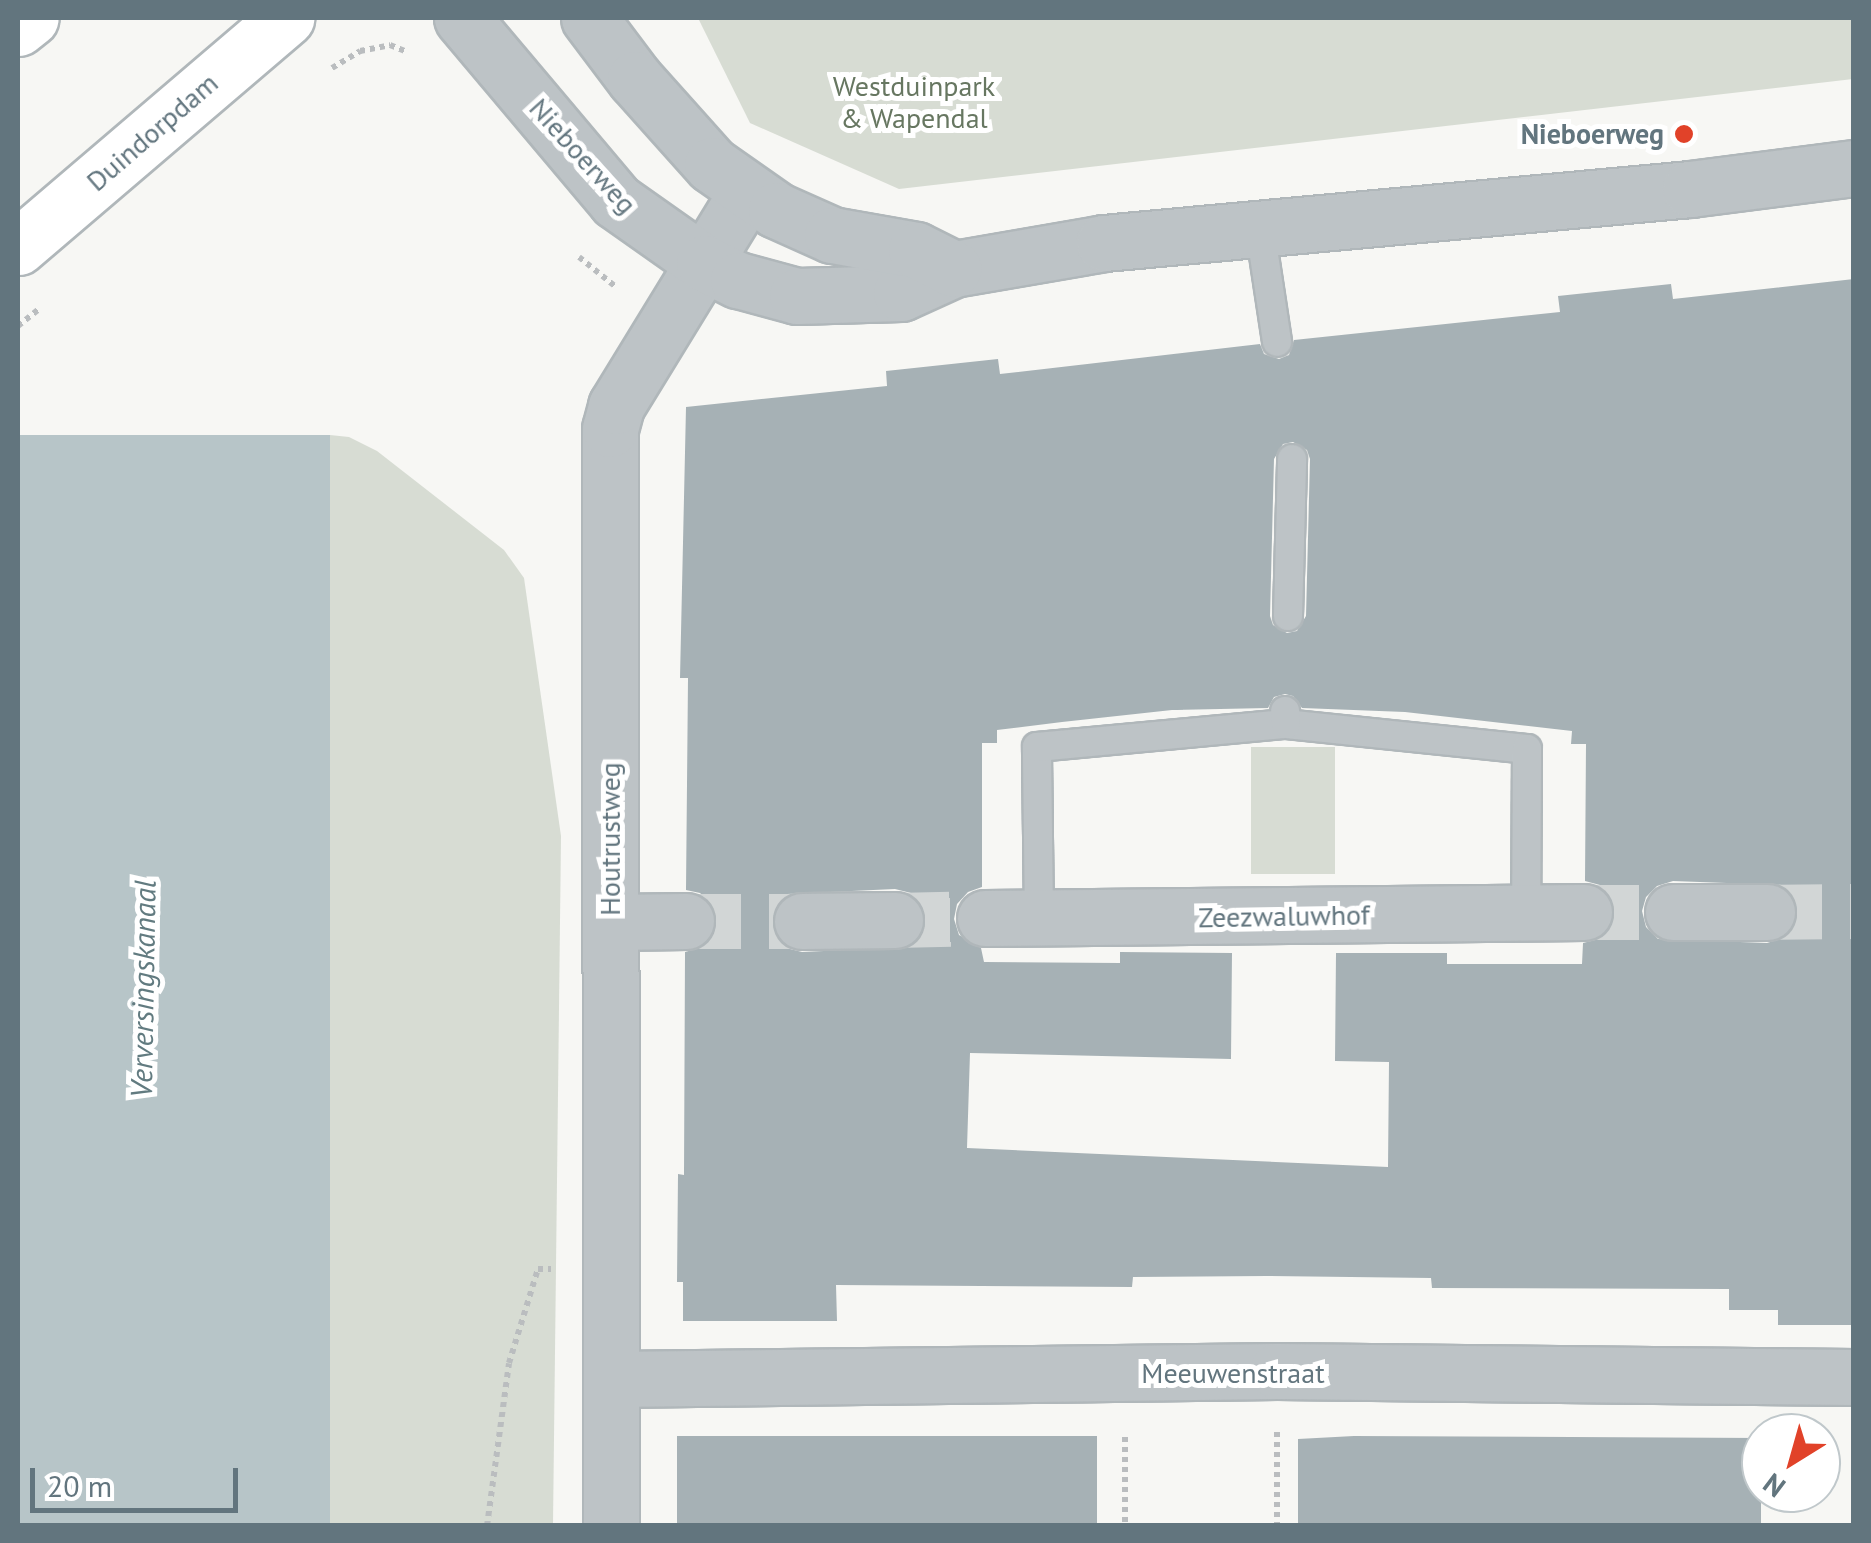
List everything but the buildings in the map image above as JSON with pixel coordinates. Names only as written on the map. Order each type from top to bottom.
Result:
[{"type":"main road","points":[[18,28],[31,18]]},
{"type":"main road","name":"Duindorpdam","points":[[18,247],[286,18]]},
{"type":"street","name":"Nieboerweg","points":[[462,18],[616,201],[704,262],[738,280],[798,296],[901,293],[954,269],[1104,243],[1690,189],[1854,168]]},
{"type":"street","points":[[588,18],[712,165],[776,210],[832,235],[916,250],[954,269]]},
{"type":"street","name":"Houtrustweg","points":[[612,1526],[610,429],[616,406],[748,190]]},
{"type":"street","name":"Zeezwaluwhof","points":[[985,918],[1584,912]]},
{"type":"street","points":[[1673,912],[1767,912]]},
{"type":"street","points":[[802,920],[895,920]]},
{"type":"street","points":[[610,922],[686,921]]},
{"type":"street","name":"Meeuwenstraat","points":[[612,1379],[1277,1371],[1854,1377]]},
{"type":"lane","points":[[1260,229],[1277,342]]},
{"type":"lane","points":[[1288,616],[1292,459]]},
{"type":"lane","points":[[1039,918],[1037,746],[1285,718],[1527,748],[1526,914]]},
{"type":"path","points":[[486,1526],[509,1364],[538,1269],[612,1269]]},
{"type":"path","points":[[1277,1371],[1278,1526]]},
{"type":"path","points":[[1125,1374],[1125,1526]]},
{"type":"green space","name":"Westduinpark & Wapendal","points":[[698,18],[1853,18],[1853,79],[899,189],[750,123]]},
{"type":"green space","points":[[330,435],[349,437],[377,451],[504,550],[524,578],[561,836],[553,1525],[323,1525]]},
{"type":"green space","points":[[1251,747],[1335,747],[1335,874],[1251,874]]},
{"type":"water","name":"Verversingskanaal","points":[[18,435],[330,435],[330,1525],[18,1525]]},
{"type":"tunnel","points":[[1767,912],[1854,911]]},
{"type":"tunnel","points":[[1584,912],[1673,912]]},
{"type":"tunnel","points":[[895,920],[985,918]]},
{"type":"tunnel","points":[[686,921],[802,921]]},
{"type":"place","name":"Nieboerweg","points":[[1684,134]]}]
